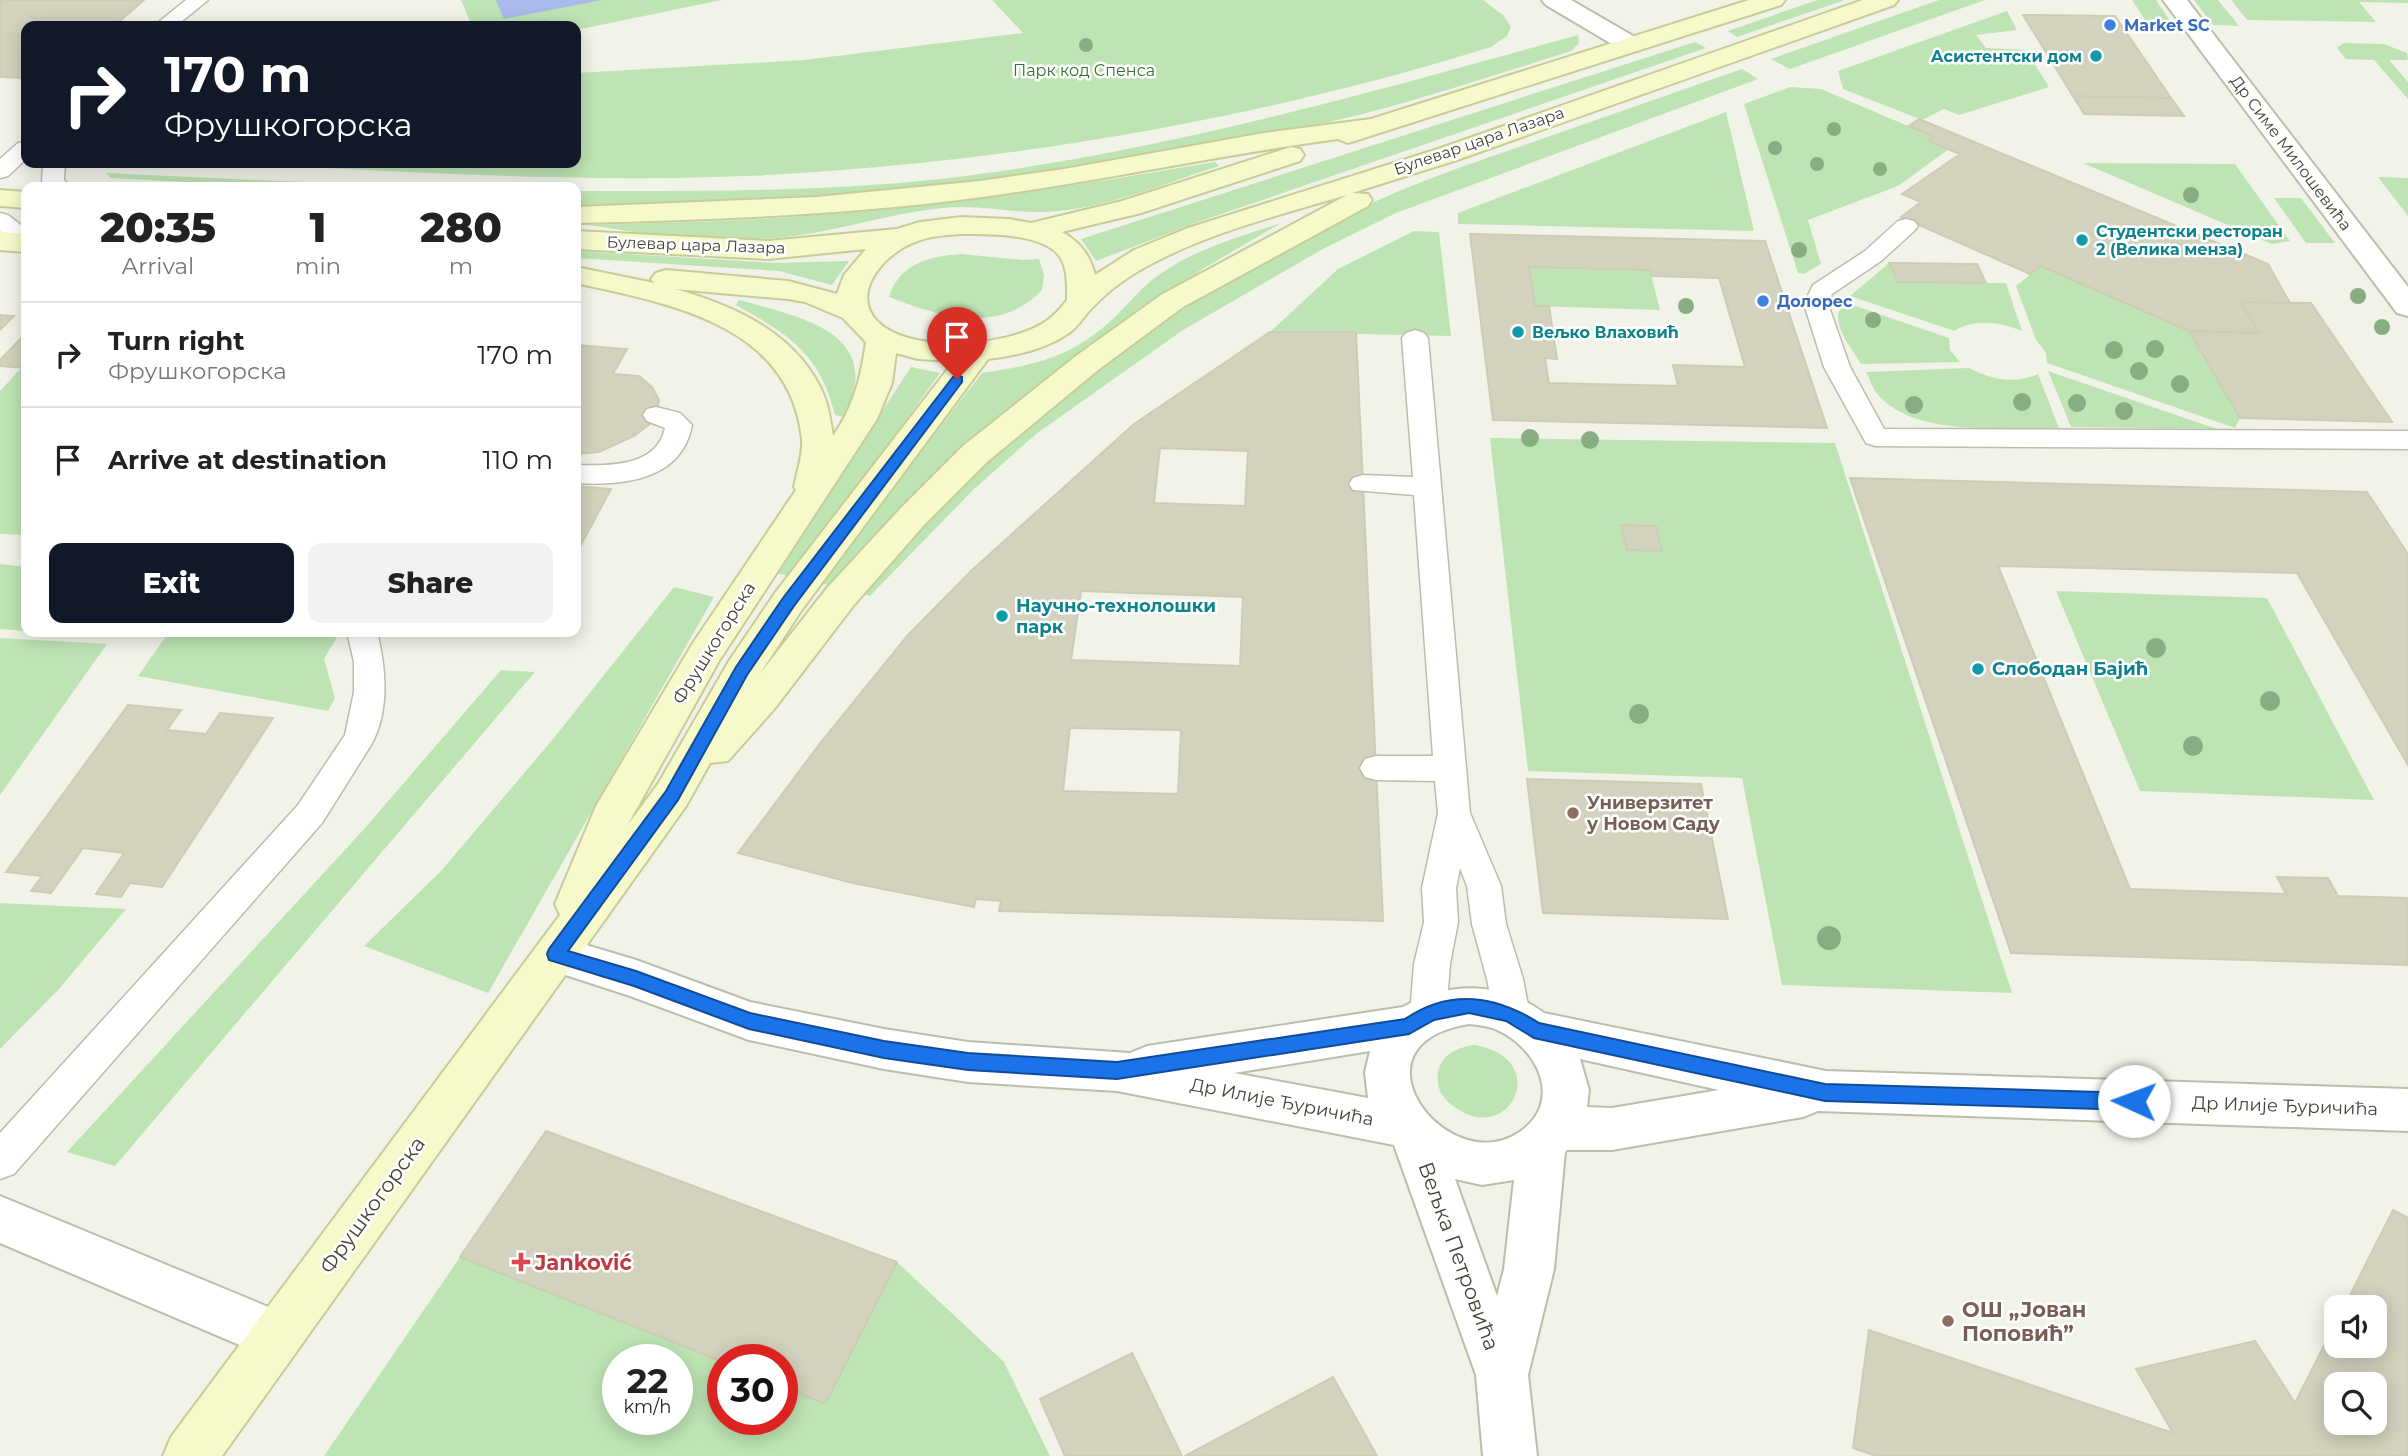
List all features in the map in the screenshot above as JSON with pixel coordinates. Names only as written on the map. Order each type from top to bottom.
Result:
[{"type":"main road","points":[[1028,232],[1131,207],[1773,0]]},
{"type":"main road","name":"Булевар цара Лазара","points":[[1082,300],[1119,270],[1164,247],[1334,188],[1427,161],[1886,0]]},
{"type":"main road","points":[[581,215],[817,205],[980,189],[1064,177],[1264,141],[1373,127]]},
{"type":"main road","points":[[672,795],[762,698],[840,597],[913,516],[975,454],[1087,363],[1172,301],[1427,161]]},
{"type":"main road","points":[[0,198],[21,200]]},
{"type":"main road","points":[[951,226],[981,226],[1028,232],[1066,247],[1079,268],[1082,300],[1068,319],[1054,330],[1007,347],[978,351],[915,349],[882,340],[865,328],[855,312],[851,298],[854,283],[862,270],[901,237],[925,229],[951,226]]},
{"type":"main road","name":"Булевар цара Лазара","points":[[581,240],[768,250],[901,237]]},
{"type":"main road","points":[[0,241],[21,241]]},
{"type":"main road","name":"Булевар цара Лазара","points":[[581,275],[689,280],[777,289],[813,295],[855,312]]},
{"type":"main road","points":[[581,276],[653,291],[708,307],[764,338],[789,363],[814,417],[818,442],[810,495]]},
{"type":"main road","name":"Фрушкогорска","points":[[556,954],[610,817],[706,652],[861,419],[876,383],[882,340]]},
{"type":"main road","name":"Фрушкогорска","points":[[190,1456],[672,795],[742,671],[789,602],[978,351]]},
{"type":"street","points":[[1554,0],[1631,45]]},
{"type":"street","name":"Др Симе Милошевића","points":[[2175,0],[2408,307]]},
{"type":"street","name":"Др Илије Ђуричића","points":[[556,954],[636,979],[749,1021],[884,1049],[968,1062],[1117,1070],[1412,1131]]},
{"type":"street","name":"Др Илије Ђуричића","points":[[1117,1070],[1418,1020],[1447,1007],[1469,1005],[1491,1008],[1523,1023],[1825,1092],[2408,1110]]},
{"type":"street","name":"Др Илије Ђуричића","points":[[1418,1020],[1394,1047],[1388,1073],[1391,1100],[1412,1131],[1447,1155],[1481,1163],[1514,1160],[1549,1137],[1612,1129],[1825,1092]]},
{"type":"street","points":[[1523,1023],[1553,1052],[1564,1076],[1565,1104],[1549,1137]]},
{"type":"street","name":"Вељка Петровића","points":[[1412,1131],[1502,1375],[1510,1456]]},
{"type":"street","name":"Вељка Петровића","points":[[1502,1375],[1529,1269],[1549,1137]]},
{"type":"street","points":[[0,1219],[277,1336]]},
{"type":"lane","points":[[175,21],[198,0]]},
{"type":"lane","points":[[0,170],[21,152]]},
{"type":"lane","points":[[0,220],[21,237]]},
{"type":"lane","points":[[1906,226],[1873,256],[1822,290],[1816,304],[1837,367],[1875,437],[2408,440]]},
{"type":"lane","points":[[1415,338],[1454,813],[1439,888],[1441,922],[1418,1020]]},
{"type":"lane","points":[[581,474],[603,476],[627,473],[673,449],[679,436],[679,425],[671,419],[656,415]]},
{"type":"lane","points":[[1363,484],[1427,486]]},
{"type":"lane","points":[[0,1161],[310,814],[359,737],[369,692],[369,662],[363,637]]},
{"type":"lane","points":[[1376,768],[1451,769]]},
{"type":"lane","points":[[1454,813],[1484,886],[1489,924],[1505,979],[1523,1023]]},
{"type":"green space","points":[[461,0],[722,0],[581,29],[581,21],[470,21]]},
{"type":"green space","name":"Парк код Спенса","points":[[992,0],[1483,0],[1503,15],[1511,27],[1507,36],[1491,47],[1325,93],[1157,129],[987,155],[816,172],[671,178],[454,174],[336,168],[581,168],[581,73],[804,60],[1023,33]]},
{"type":"green space","points":[[1817,0],[1845,0],[1737,37],[1728,31]]},
{"type":"green space","points":[[1939,0],[1985,0],[1790,69],[1771,59]]},
{"type":"green space","points":[[2132,0],[2156,0],[2172,24],[2148,24]]},
{"type":"green space","points":[[2194,0],[2218,0],[2239,26],[2213,25]]},
{"type":"green space","points":[[2231,0],[2408,0],[2408,3],[2359,2],[2376,22],[2247,20]]},
{"type":"green space","points":[[2007,11],[2017,30],[1976,35],[1986,48],[2026,50],[2049,87],[1959,115],[1944,109],[1922,120],[1843,89],[1838,71]]},
{"type":"green space","points":[[1578,35],[1579,43],[1571,51],[1412,100],[1298,129],[1176,152],[1003,178],[861,193],[581,209],[581,191],[758,190],[849,186],[940,179],[1021,168],[1182,138]]},
{"type":"green space","points":[[1695,42],[1706,48],[1201,221],[1096,261],[1081,239]]},
{"type":"green space","points":[[2344,43],[2384,44],[2407,53],[2408,60],[2389,60],[2408,82],[2408,99],[2374,60],[2346,59],[2337,48]]},
{"type":"green space","points":[[1742,69],[1758,79],[1396,213],[1321,250],[1183,330],[1036,434],[973,490],[870,596],[861,593],[958,488],[1035,418],[1080,382],[1174,315],[1273,254],[1323,227],[1413,185]]},
{"type":"green space","points":[[1790,87],[1821,89],[1934,137],[1929,141],[1949,149],[1898,186],[1808,220],[1821,264],[1804,274],[1798,273],[1744,104]]},
{"type":"green space","points":[[1726,112],[1754,231],[1458,224],[1458,213]]},
{"type":"green space","points":[[1215,162],[1219,166],[1133,195],[1066,210],[1031,212],[968,207],[943,208],[806,234],[763,239],[687,237],[589,225],[751,219],[885,209],[1050,188]]},
{"type":"green space","points":[[2083,163],[2235,164],[2290,241],[2272,244]]},
{"type":"green space","points":[[106,173],[301,182],[187,182],[111,178]]},
{"type":"green space","points":[[2378,177],[2408,178],[2408,216]]},
{"type":"green space","points":[[2274,198],[2301,198],[2335,243],[2306,243]]},
{"type":"green space","points":[[1281,223],[1201,270],[1127,322],[990,427],[921,488],[829,585],[819,583],[982,373],[1039,362],[1086,341],[1163,272],[1220,243]]},
{"type":"green space","points":[[1414,231],[1439,232],[1451,336],[1270,332],[1338,269]]},
{"type":"green space","points":[[581,251],[776,263],[849,261],[832,285],[779,271],[581,258]]},
{"type":"green space","points":[[961,254],[1039,259],[1044,275],[1042,290],[1025,304],[1007,313],[968,318],[928,311],[889,297],[900,277],[908,269],[927,260]]},
{"type":"green space","points":[[1889,263],[1898,282],[2006,283],[2022,331],[2005,325],[1979,323],[1954,331],[1850,296]]},
{"type":"green space","points":[[2041,266],[2189,331],[2240,418],[2235,428],[2047,363],[2046,353],[2036,340],[2016,286]]},
{"type":"green space","points":[[1529,267],[1650,270],[1660,310],[1535,306]]},
{"type":"green space","points":[[739,300],[810,322],[830,333],[846,347],[854,365],[854,388],[844,417],[835,415],[821,376],[811,361],[786,336],[736,305]]},
{"type":"green space","points":[[1844,302],[1949,338],[1950,350],[1960,362],[1861,364],[1839,326],[1839,310]]},
{"type":"green space","points":[[911,367],[940,373],[793,577],[776,573]]},
{"type":"green space","points":[[1969,368],[1985,375],[2012,380],[2038,374],[2059,428],[1990,429],[1916,419],[1879,396],[1866,372]]},
{"type":"green space","points":[[21,369],[21,535],[0,534],[0,391]]},
{"type":"green space","points":[[2048,371],[2217,429],[2071,427]]},
{"type":"green space","points":[[1490,438],[1835,443],[2012,993],[1782,985],[1742,778],[1528,771]]},
{"type":"green space","points":[[0,564],[21,566],[21,631],[0,629]]},
{"type":"green space","points":[[674,587],[714,597],[488,993],[364,946],[441,871],[553,739]]},
{"type":"green space","points":[[2056,591],[2267,598],[2374,800],[2140,791]]},
{"type":"green space","points":[[165,637],[337,637],[324,659],[335,698],[328,711],[138,676]]},
{"type":"green space","points":[[0,638],[107,644],[0,795]]},
{"type":"green space","points":[[501,670],[535,672],[115,1166],[67,1152],[365,828]]},
{"type":"green space","points":[[0,903],[126,909],[59,989],[0,1049]]},
{"type":"green space","points":[[1475,1045],[1499,1053],[1513,1066],[1518,1081],[1515,1096],[1506,1108],[1493,1116],[1476,1117],[1456,1108],[1446,1100],[1439,1088],[1438,1070],[1445,1058],[1458,1049]]},
{"type":"green space","points":[[460,1257],[678,1344],[602,1344],[602,1435],[693,1435],[693,1350],[707,1356],[707,1435],[798,1435],[798,1392],[825,1403],[897,1262],[1004,1362],[1050,1456],[324,1456]]},
{"type":"water","points":[[496,0],[602,0],[504,19]]},
{"type":"building","points":[[0,0],[144,0],[120,21],[21,21],[21,78],[0,77]]},
{"type":"building","name":"Асистентски дом","points":[[2023,15],[2115,16],[2171,98],[2073,96]]},
{"type":"building","points":[[2073,96],[2171,98],[2184,116],[2084,114]]},
{"type":"building","name":"Студентски ресторан 2 (Велика менза)","points":[[1919,119],[2268,264],[2290,303],[2240,302],[2260,333],[2189,331],[2041,266],[2030,274],[1901,217],[1921,202],[1902,194],[1960,154],[1928,141],[1934,137],[1909,126]]},
{"type":"building","name":"Вељко Влаховић","points":[[1470,234],[1765,241],[1827,428],[1493,420]],"holes":[[[1529,267],[1650,270],[1652,276],[1719,278],[1745,367],[1673,365],[1678,386],[1549,383],[1545,358],[1557,359],[1549,306],[1535,306]]]},
{"type":"building","points":[[1889,263],[1977,264],[1986,283],[1898,282]]},
{"type":"building","points":[[2240,302],[2311,303],[2392,422],[2240,418],[2189,331],[2260,333]]},
{"type":"building","points":[[0,315],[14,316],[0,330]]},
{"type":"building","name":"Научно-технолошки парк","points":[[1270,332],[1356,332],[1383,921],[999,911],[1001,901],[976,899],[974,907],[853,883],[738,853],[821,742],[908,635],[972,570],[1134,424]],"holes":[[[1160,448],[1248,451],[1245,506],[1154,503]],[[1081,591],[1243,597],[1240,666],[1071,660]],[[1070,728],[1181,730],[1178,794],[1063,791]]]},
{"type":"building","points":[[21,338],[21,368],[0,366],[0,360]]},
{"type":"building","points":[[581,345],[627,349],[613,374],[639,376],[652,387],[659,400],[656,415],[650,424],[634,436],[599,452],[581,454]]},
{"type":"building","name":"Слободан Бајић","points":[[1850,478],[2367,492],[2408,554],[2408,765],[2297,573],[1998,566],[2130,889],[2286,894],[2277,877],[2328,878],[2338,896],[2408,898],[2408,965],[2011,953]]},
{"type":"building","points":[[581,486],[611,489],[581,545]]},
{"type":"building","points":[[1621,525],[1656,526],[1662,551],[1627,550]]},
{"type":"building","points":[[128,705],[181,710],[167,730],[206,734],[220,713],[273,718],[162,887],[130,883],[121,897],[96,894],[124,853],[83,848],[51,893],[31,891],[42,876],[6,872]]},
{"type":"building","points":[[1527,779],[1701,784],[1728,919],[1543,913]]},
{"type":"building","points":[[546,1131],[897,1262],[825,1404],[798,1393],[798,1344],[707,1344],[707,1356],[693,1350],[693,1344],[678,1344],[460,1257]]},
{"type":"building","points":[[2393,1210],[2408,1218],[2408,1456],[1876,1456],[1853,1448],[1869,1330],[2173,1433],[2136,1369],[2255,1341],[2295,1403],[2324,1346],[2324,1358],[2387,1358],[2387,1295],[2350,1295]]},
{"type":"building","points":[[1132,1353],[1182,1456],[1065,1456],[1040,1399]]},
{"type":"building","points":[[1333,1377],[1377,1456],[1185,1456]]},
{"type":"place","name":"Market SC","points":[[2110,25]]},
{"type":"place","name":"Асистентски дом","points":[[2096,56]]},
{"type":"place","name":"Студентски ресторан 2 (Велика менза)","points":[[2082,240]]},
{"type":"place","name":"Долорес","points":[[1763,301]]},
{"type":"place","name":"Вељко Влаховић","points":[[1518,332]]},
{"type":"place","name":"Научно-технолошки парк","points":[[1002,616]]},
{"type":"place","name":"Слободан Бајић","points":[[1978,669]]},
{"type":"place","name":"Универзитет у Новом Саду","points":[[1573,813]]},
{"type":"place","name":"Janković","points":[[521,1262]]},
{"type":"place","name":"ОШ „Јован Поповић”","points":[[1948,1321]]},
{"type":"route","points":[[957,379],[800,586],[742,671],[672,795],[556,954],[636,979],[749,1021],[884,1049],[968,1062],[1117,1070],[1409,1026],[1427,1014],[1447,1007],[1469,1005],[1491,1008],[1512,1016],[1534,1030],[1825,1092],[2134,1101]]}]
